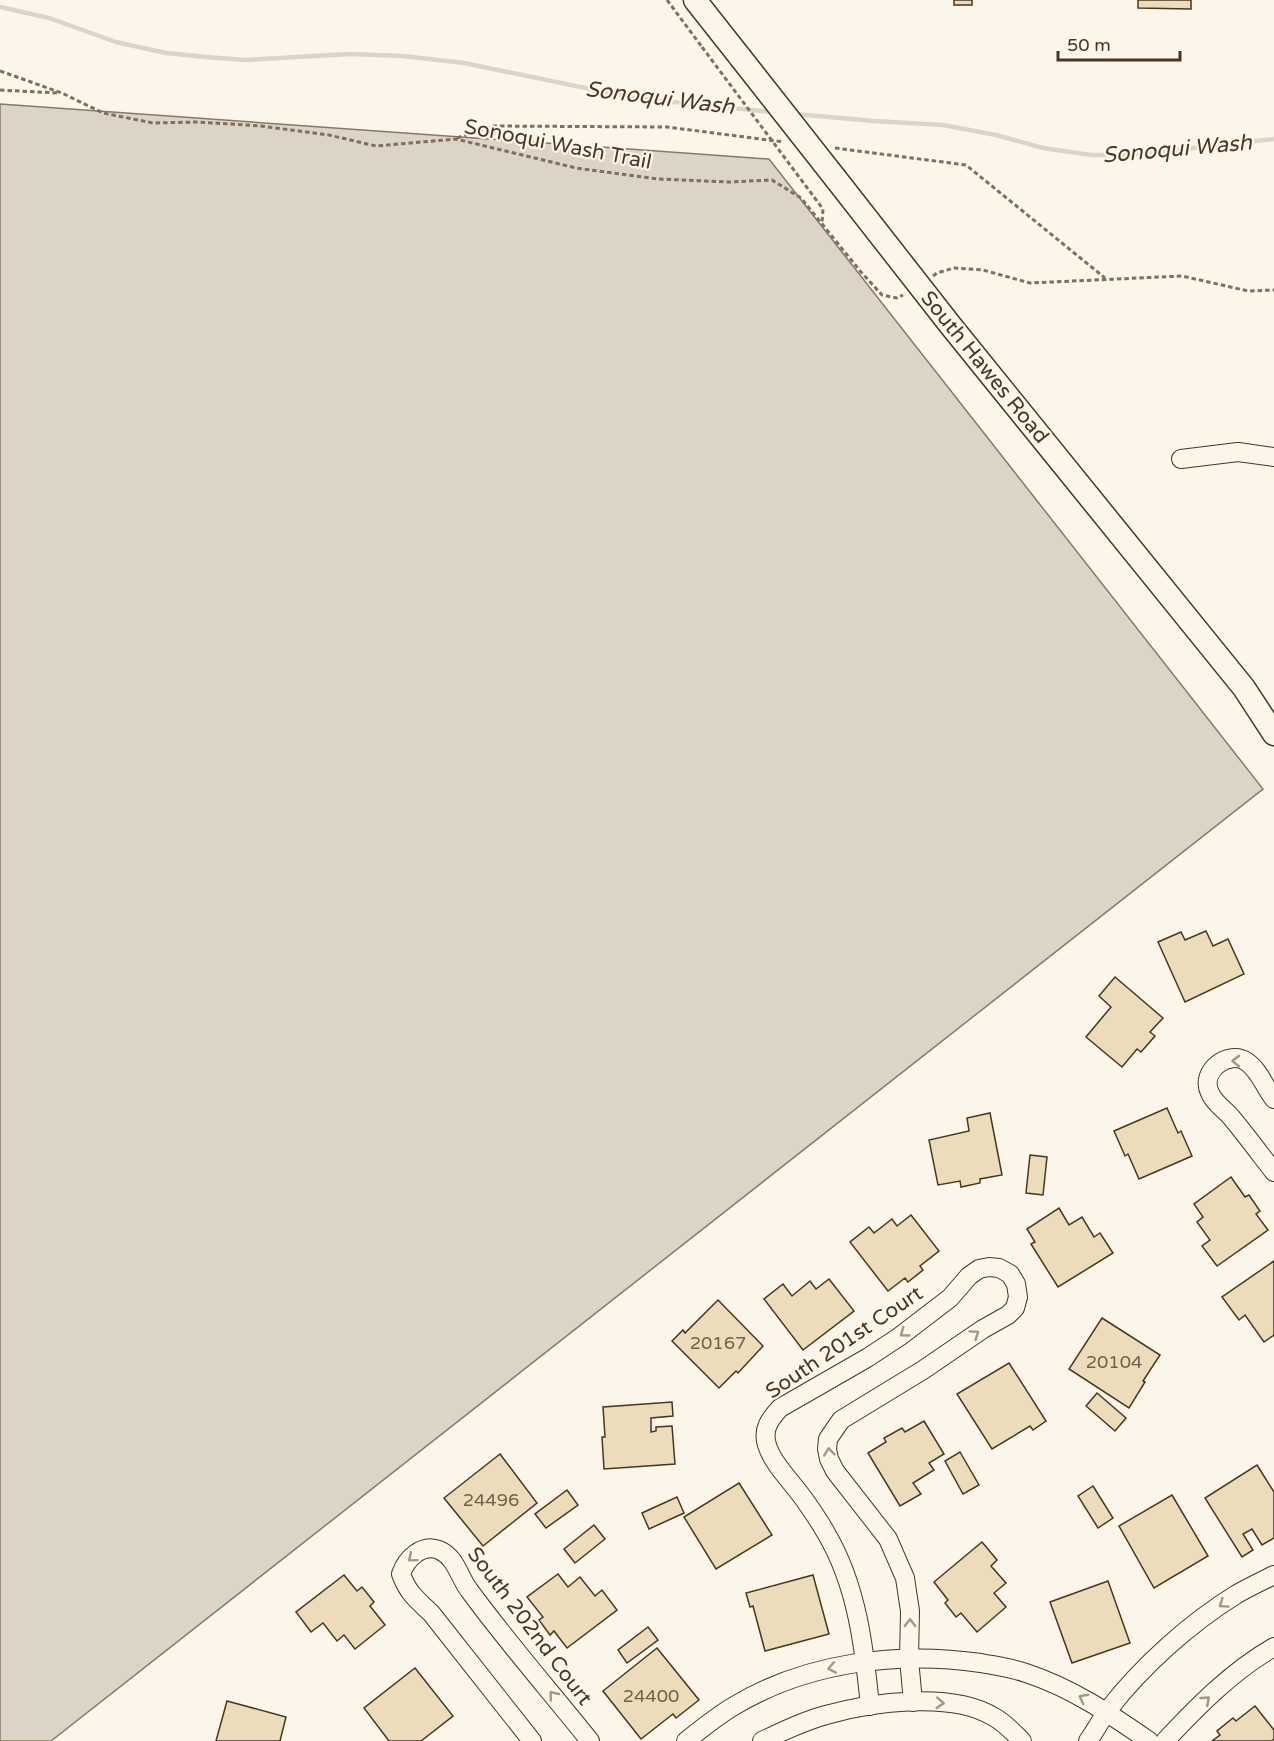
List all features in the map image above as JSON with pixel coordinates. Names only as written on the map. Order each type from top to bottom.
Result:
[{"type":"main road","name":"South Hawes Road","points":[[695,0],[951,326],[1244,688],[1274,734]]},
{"type":"street","points":[[1181,459],[1238,452],[1274,457]]},
{"type":"street","points":[[1274,1100],[1256,1071],[1246,1061],[1234,1058],[1222,1062],[1210,1071],[1207,1080],[1209,1093],[1274,1172]]},
{"type":"street","name":"South 201st Court","points":[[870,1706],[866,1662],[858,1618],[838,1556],[806,1502],[773,1458],[767,1445],[765,1432],[769,1420],[780,1408],[899,1337],[950,1298],[969,1276],[979,1269],[999,1268],[1010,1275],[1016,1284],[1018,1297],[1015,1308],[923,1370],[841,1420],[828,1439],[826,1449],[835,1471],[888,1539],[905,1578],[910,1611],[909,1659],[913,1702]]},
{"type":"street","name":"South 202nd Court","points":[[532,1741],[431,1612],[405,1587],[401,1574],[405,1563],[419,1552],[428,1548],[438,1550],[450,1557],[467,1588],[590,1741]]},
{"type":"street","points":[[1088,1741],[1107,1711],[1162,1652],[1201,1619],[1238,1593],[1274,1575]]},
{"type":"street","points":[[1164,1741],[1235,1675],[1274,1647]]},
{"type":"street","points":[[686,1741],[735,1706],[776,1685],[815,1671],[866,1662],[909,1659],[957,1660],[1025,1672],[1081,1696],[1107,1711],[1149,1741]]},
{"type":"street","points":[[769,1740],[790,1728],[825,1715],[888,1702],[913,1702],[951,1703],[974,1708],[993,1716],[1009,1727],[1022,1741]]},
{"type":"path","points":[[667,0],[823,209],[822,223]]},
{"type":"path","name":"Sonoqui Wash Trail","points":[[0,71],[62,93],[103,113],[153,123],[198,122],[261,126],[329,135],[376,146],[456,139],[576,168],[658,179],[729,182],[772,180],[801,198],[882,295],[897,298],[921,286],[937,273],[954,268],[983,270],[1030,283],[1182,276],[1248,291],[1274,290]]},
{"type":"path","points":[[0,90],[62,93]]},
{"type":"shaded area","points":[[0,104],[769,159],[1263,789],[51,1741],[0,1741]]},
{"type":"building","points":[[954,0],[972,0],[972,5],[954,5]]},
{"type":"building","points":[[1138,0],[1191,0],[1191,9],[1138,8]]},
{"type":"building","points":[[1206,931],[1213,946],[1228,939],[1244,974],[1185,1002],[1158,942],[1181,932],[1185,940]]},
{"type":"building","points":[[1115,977],[1163,1018],[1150,1032],[1155,1036],[1141,1052],[1137,1049],[1122,1067],[1086,1037],[1111,1007],[1099,996]]},
{"type":"building","points":[[1167,1108],[1192,1156],[1139,1179],[1114,1131]]},
{"type":"building","points":[[990,1113],[1002,1175],[980,1179],[980,1183],[961,1187],[960,1181],[938,1185],[929,1140],[969,1131],[967,1118]]},
{"type":"building","points":[[1030,1155],[1047,1157],[1043,1195],[1026,1193]]},
{"type":"building","points":[[1231,1177],[1245,1197],[1249,1195],[1260,1211],[1256,1214],[1268,1230],[1217,1266],[1202,1246],[1210,1240],[1197,1222],[1203,1217],[1194,1204]]},
{"type":"building","points":[[1059,1208],[1069,1225],[1082,1217],[1094,1237],[1100,1233],[1113,1253],[1058,1287],[1031,1244],[1035,1242],[1027,1229]]},
{"type":"building","points":[[911,1215],[939,1251],[920,1266],[923,1270],[908,1282],[905,1278],[888,1291],[850,1242],[869,1227],[874,1233],[892,1219],[897,1226]]},
{"type":"building","points":[[1274,1261],[1274,1335],[1264,1342],[1245,1315],[1239,1320],[1222,1297]]},
{"type":"building","points":[[829,1279],[854,1311],[803,1350],[764,1299],[783,1284],[792,1296],[810,1281],[816,1289]]},
{"type":"building","points":[[718,1300],[763,1346],[738,1373],[736,1371],[719,1388],[672,1341],[683,1330],[685,1333]]},
{"type":"building","points":[[1102,1318],[1160,1355],[1129,1408],[1069,1369]]},
{"type":"building","points":[[1009,1363],[1046,1421],[1033,1430],[1030,1426],[992,1449],[957,1394]]},
{"type":"building","points":[[1097,1393],[1126,1418],[1115,1431],[1086,1406]]},
{"type":"building","points":[[672,1402],[673,1416],[651,1418],[651,1432],[656,1431],[656,1427],[672,1426],[675,1464],[604,1469],[603,1407]]},
{"type":"building","points":[[924,1421],[944,1454],[929,1463],[934,1470],[913,1483],[921,1494],[900,1506],[868,1453],[886,1442],[884,1438],[902,1428],[905,1432]]},
{"type":"building","points":[[960,1452],[979,1485],[963,1494],[945,1461]]},
{"type":"building","points":[[500,1454],[537,1503],[483,1546],[444,1498]]},
{"type":"building","points":[[1257,1465],[1274,1492],[1274,1538],[1262,1545],[1252,1529],[1243,1534],[1253,1550],[1242,1557],[1205,1498]]},
{"type":"building","points":[[739,1483],[772,1535],[716,1569],[684,1517]]},
{"type":"building","points":[[1093,1486],[1113,1518],[1098,1528],[1078,1496]]},
{"type":"building","points":[[567,1490],[578,1505],[546,1528],[535,1514]]},
{"type":"building","points":[[1172,1495],[1208,1556],[1154,1588],[1119,1526]]},
{"type":"building","points":[[677,1497],[684,1513],[649,1529],[642,1513]]},
{"type":"building","points":[[594,1525],[605,1539],[575,1563],[564,1549]]},
{"type":"building","points":[[982,1542],[997,1560],[991,1566],[1006,1583],[994,1593],[1006,1607],[977,1632],[961,1613],[956,1617],[945,1603],[948,1600],[934,1582]]},
{"type":"building","points":[[558,1574],[568,1587],[580,1577],[595,1596],[602,1590],[617,1610],[567,1648],[554,1631],[550,1635],[539,1620],[543,1617],[527,1597]]},
{"type":"building","points":[[344,1575],[357,1591],[362,1587],[374,1602],[370,1606],[385,1625],[355,1649],[344,1635],[337,1641],[323,1623],[311,1632],[296,1612]]},
{"type":"building","points":[[813,1575],[829,1634],[765,1651],[753,1606],[750,1607],[746,1593]]},
{"type":"building","points":[[1108,1581],[1130,1643],[1072,1663],[1050,1602]]},
{"type":"building","points":[[648,1627],[658,1640],[627,1663],[618,1650]]},
{"type":"building","points":[[657,1648],[699,1700],[676,1718],[673,1714],[641,1739],[603,1691]]},
{"type":"building","points":[[415,1668],[453,1716],[421,1741],[389,1741],[364,1708]]},
{"type":"building","points":[[227,1701],[286,1717],[280,1741],[216,1741]]},
{"type":"building","points":[[1255,1706],[1274,1730],[1272,1741],[1212,1741],[1220,1735],[1217,1731],[1233,1718],[1236,1721]]},
{"type":"waterway","name":"Sonoqui Wash","points":[[0,7],[49,18],[116,42],[166,53],[245,60],[350,54],[403,56],[464,63],[634,98],[772,112]]},
{"type":"waterway","name":"Sonoqui Wash","points":[[795,114],[943,125],[996,135],[1043,148],[1091,155],[1130,155],[1274,139]]}]
